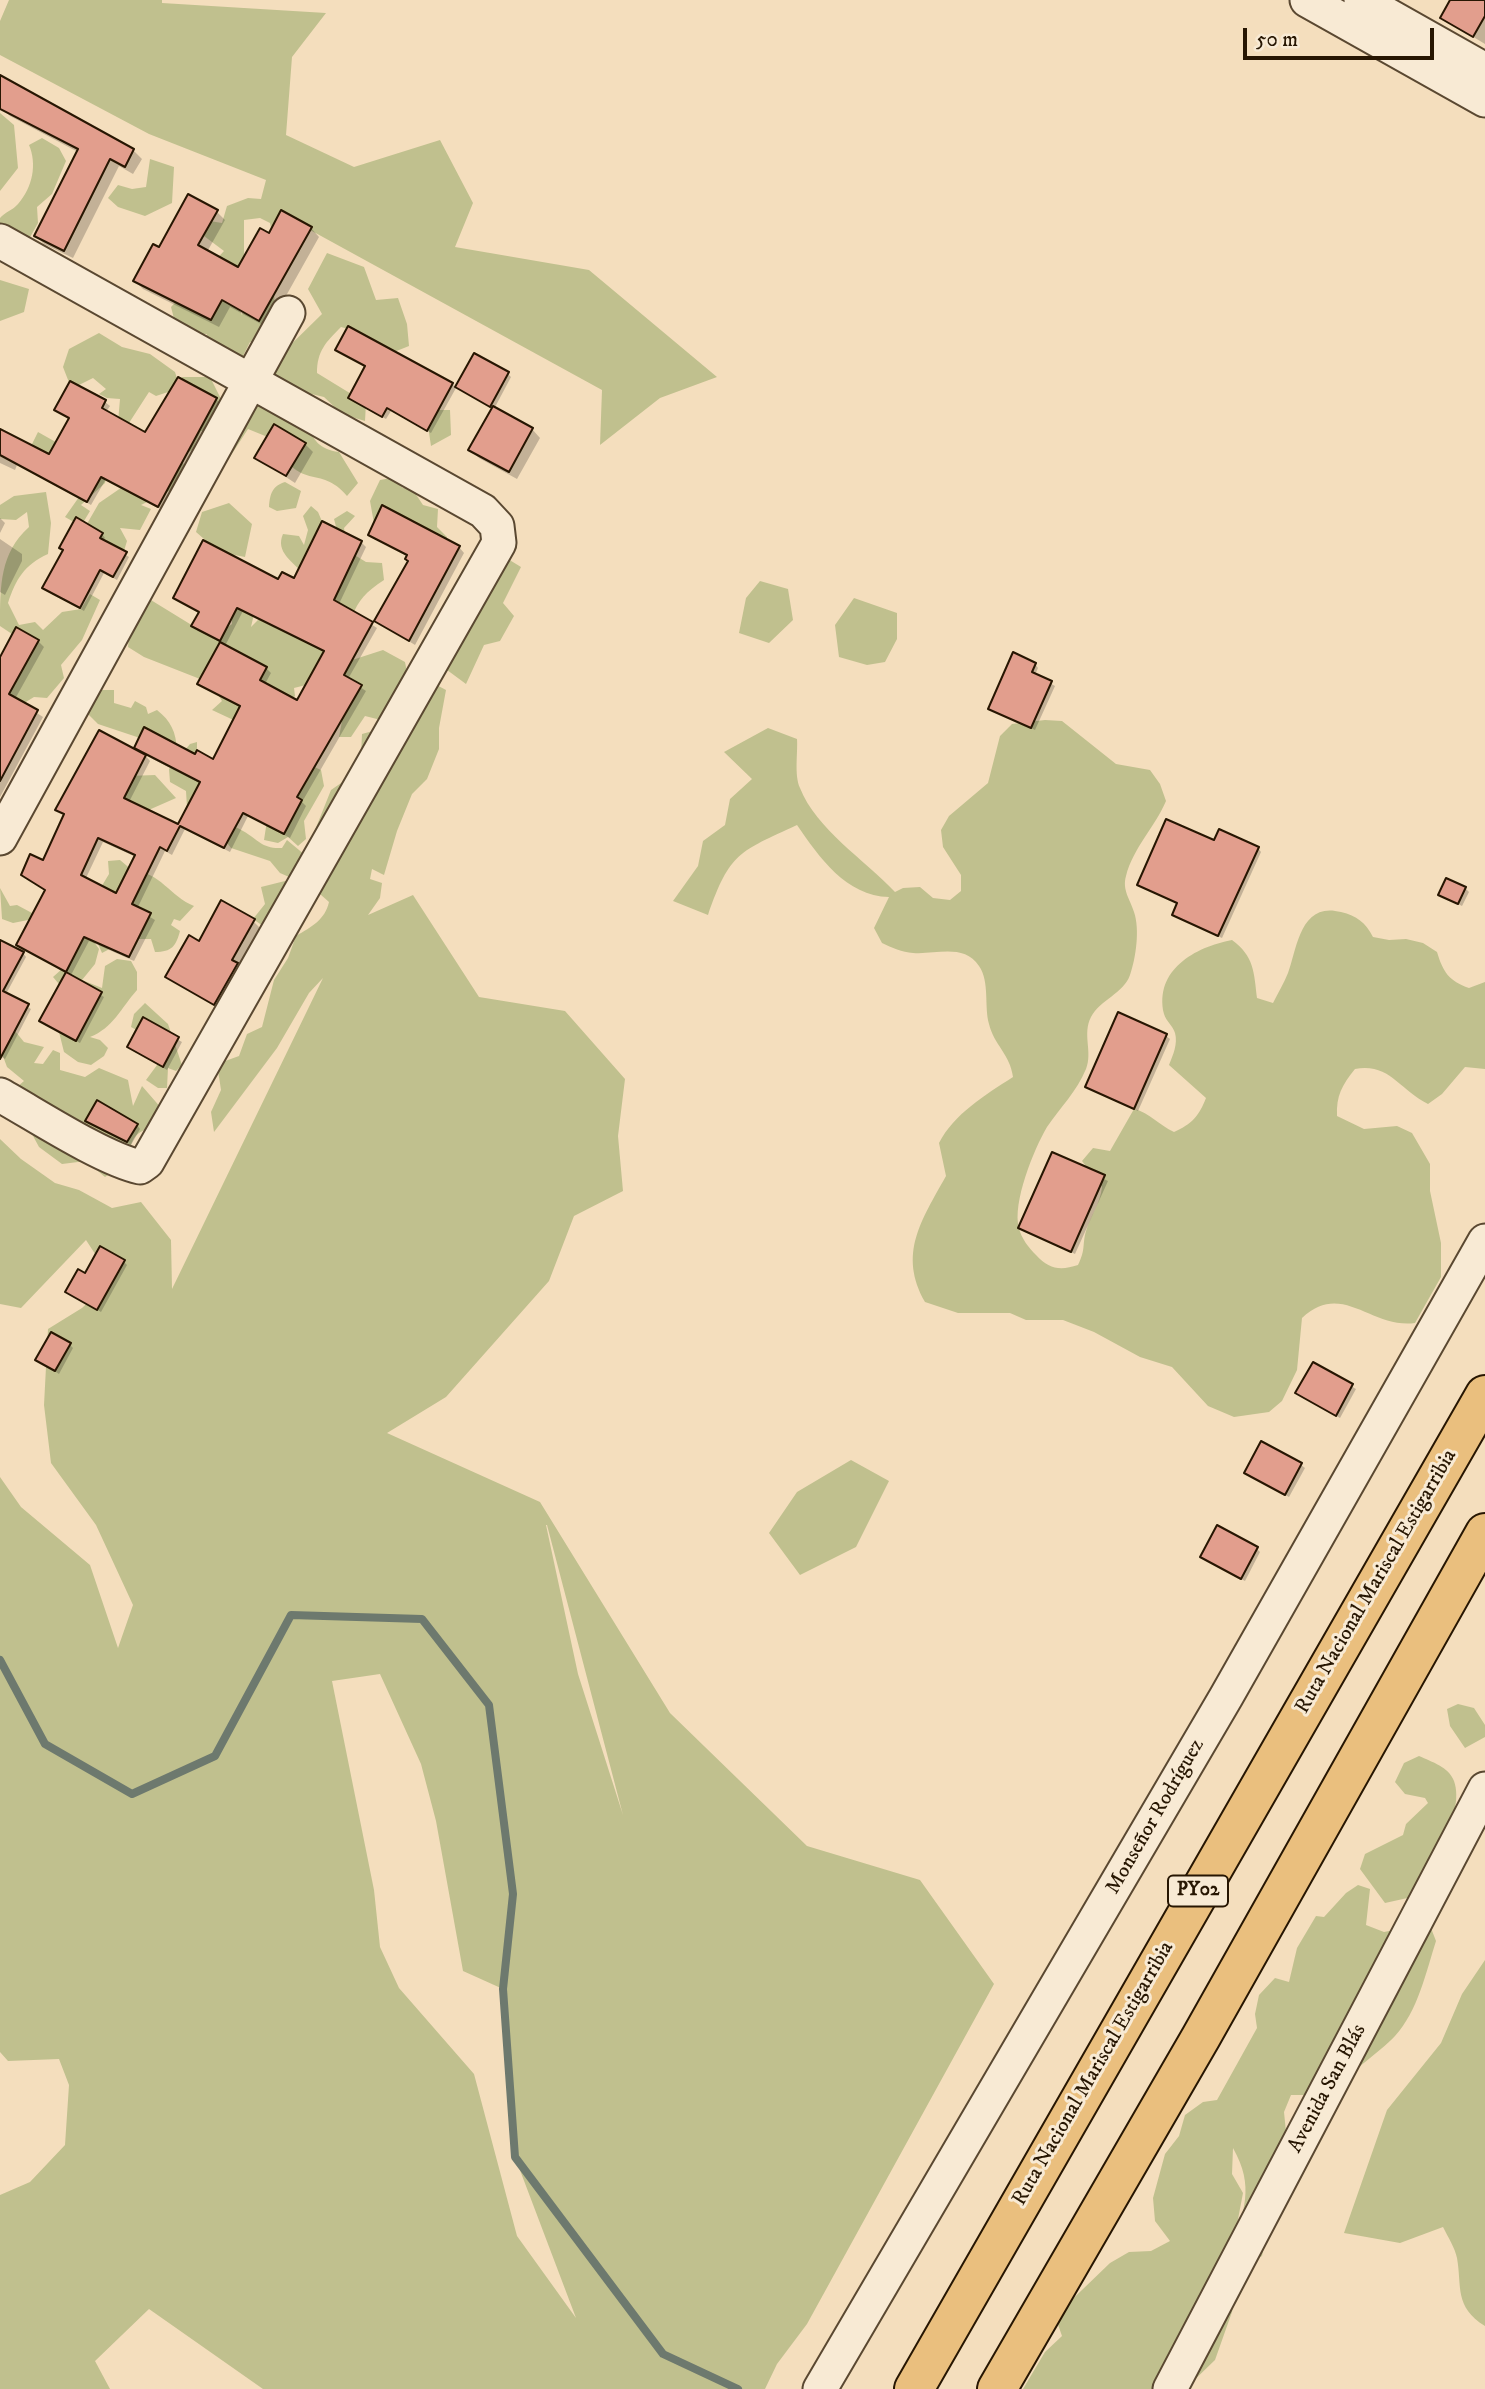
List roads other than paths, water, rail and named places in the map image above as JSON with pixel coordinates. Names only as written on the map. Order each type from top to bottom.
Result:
[{"type":"highway","name":"Ruta Nacional Mariscal Estigarribia","points":[[914,2389],[1485,1395]]},
{"type":"highway","points":[[997,2389],[1195,2049],[1485,1532]]},
{"type":"street","points":[[1307,0],[1485,100]]},
{"type":"street","points":[[1361,0],[1485,70]]},
{"type":"street","points":[[0,241],[483,510],[497,526],[499,543],[147,1162],[140,1167],[133,1165],[0,1095]]},
{"type":"street","points":[[0,838],[288,313]]},
{"type":"street","name":"Monseñor Rodríguez","points":[[820,2389],[1226,1697],[1485,1241]]},
{"type":"street","name":"Avenida San Blás","points":[[1170,2389],[1485,1789]]},
{"type":"waterway","points":[[0,1660],[45,1744],[132,1794],[215,1756],[291,1615],[422,1619],[489,1705],[513,1894],[503,1989],[515,2157],[663,2354],[738,2389]]}]
